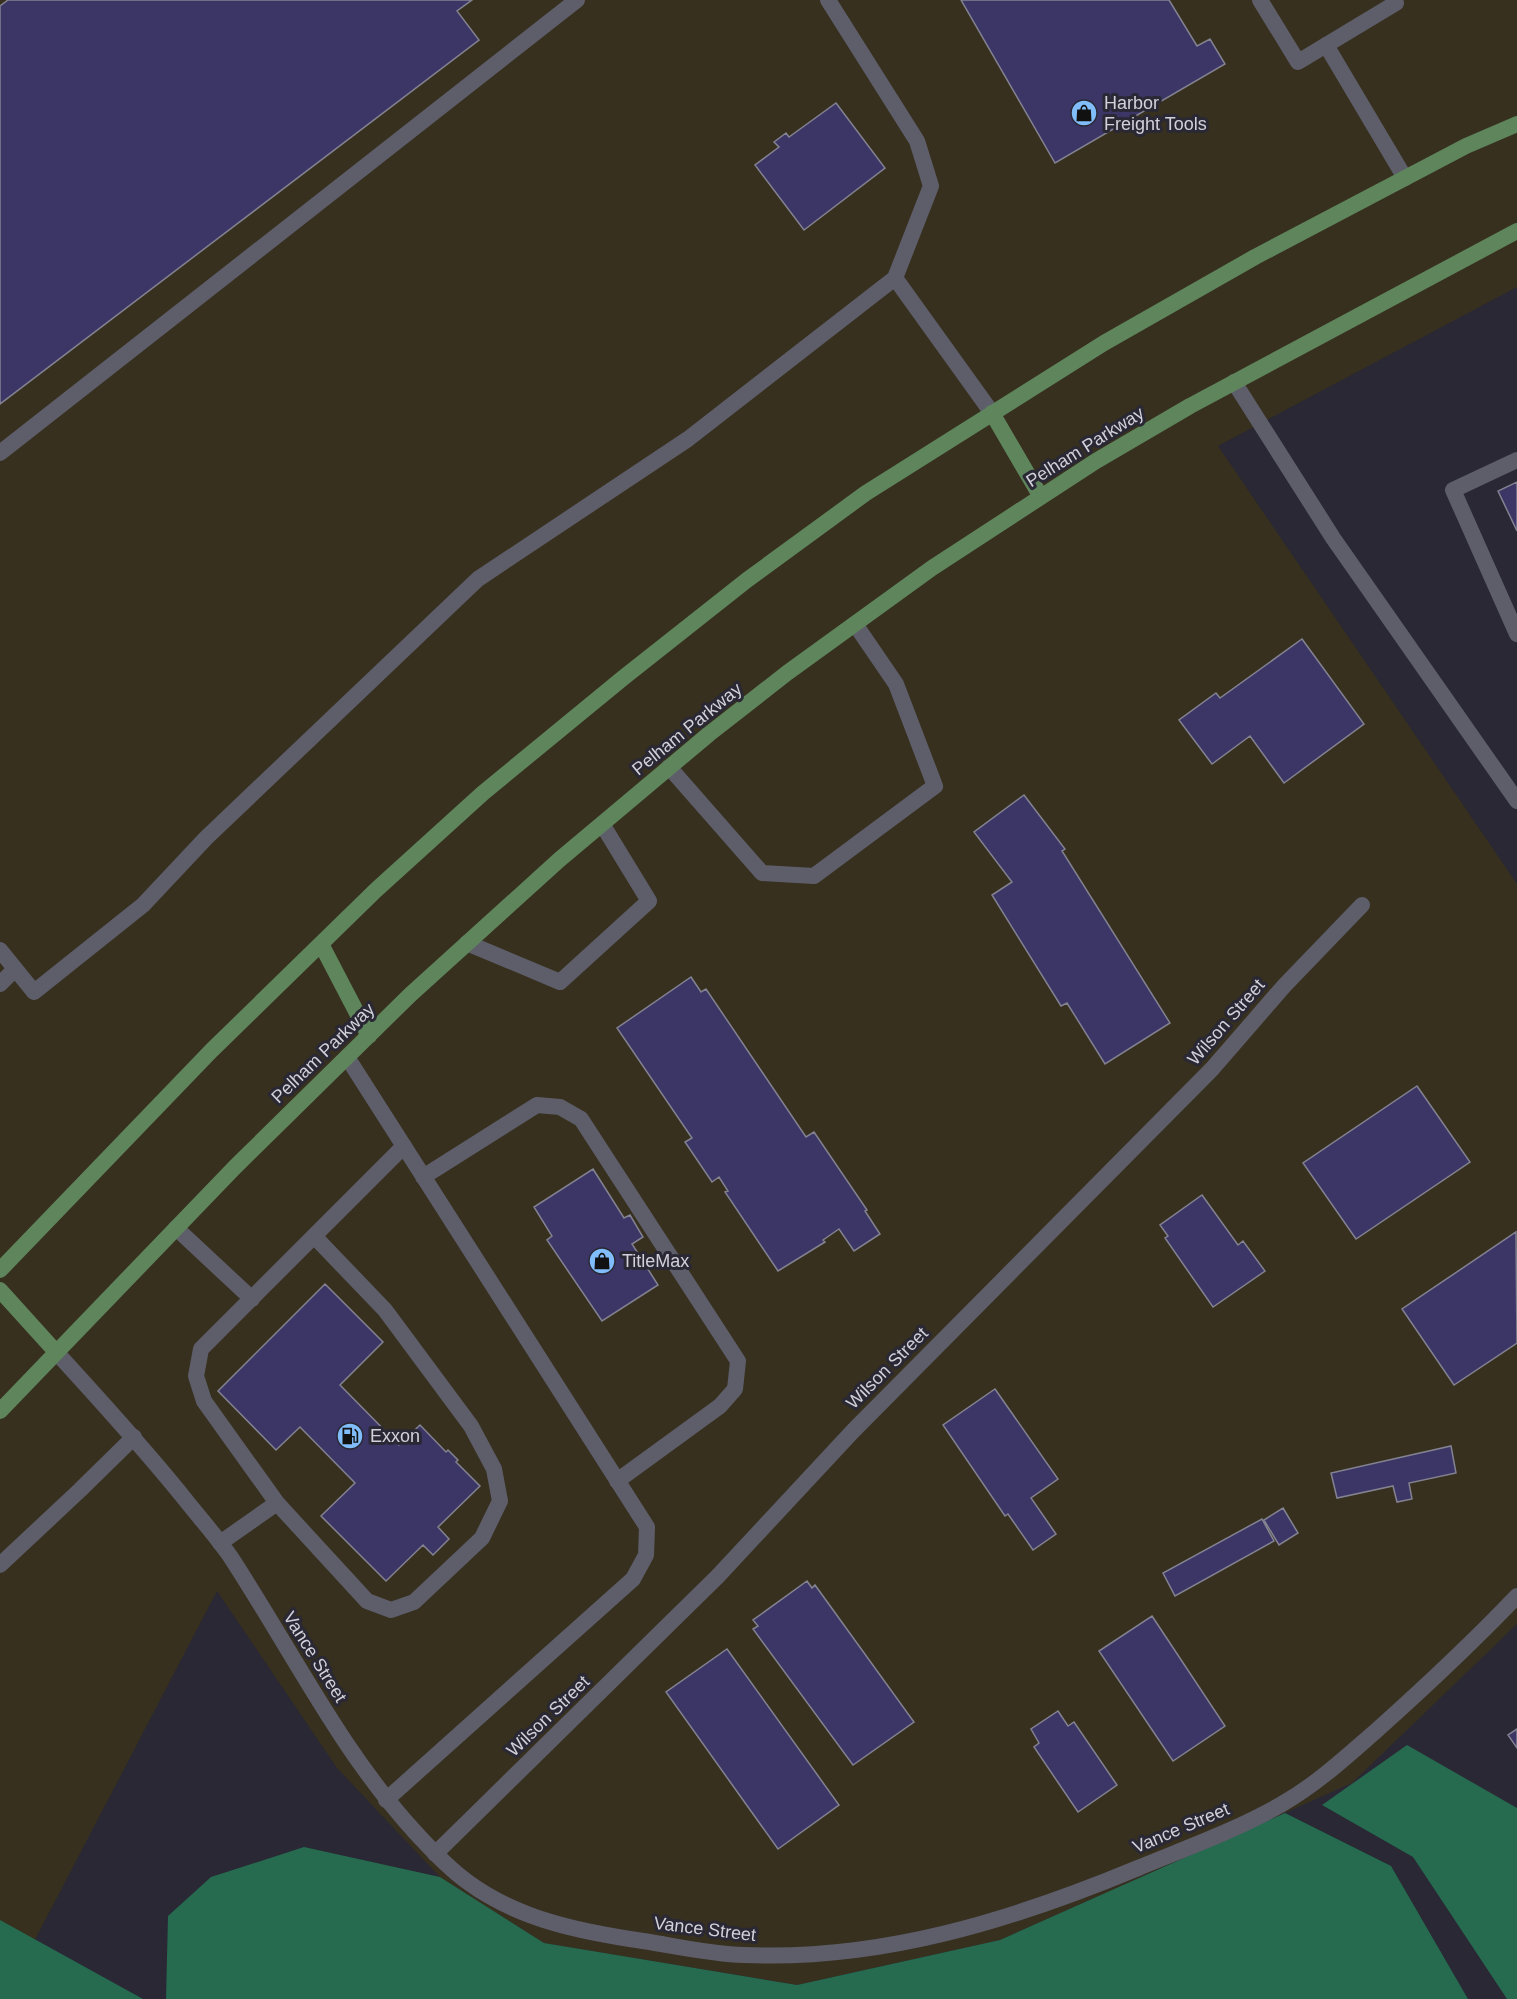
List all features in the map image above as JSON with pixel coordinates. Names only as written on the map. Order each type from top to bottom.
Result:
[{"type":"main road","points":[[0,1270],[211,1051],[376,890],[483,793],[622,678],[747,580],[866,493],[1104,343],[1255,257],[1466,146],[1517,124]]},
{"type":"main road","name":"Pelham Parkway","points":[[0,1411],[176,1228],[347,1057],[467,943],[559,860],[743,707],[932,568],[1106,455],[1234,382],[1517,231]]},
{"type":"main road","points":[[992,413],[1041,497]]},
{"type":"main road","points":[[321,944],[369,1036]]},
{"type":"main road","points":[[0,1290],[56,1352]]},
{"type":"street","points":[[0,453],[577,0]]},
{"type":"street","points":[[0,950],[34,992],[142,905],[206,838],[478,579],[688,439],[896,278],[932,186],[917,141],[828,0]]},
{"type":"street","points":[[1260,0],[1298,62],[1396,3],[1394,0]]},
{"type":"street","points":[[1326,45],[1405,178]]},
{"type":"street","points":[[896,278],[992,413]]},
{"type":"street","points":[[1234,382],[1333,538],[1511,781],[1517,801]]},
{"type":"street","points":[[1517,460],[1453,490],[1517,634]]},
{"type":"street","points":[[669,767],[762,873],[814,876],[936,786],[896,684],[855,624]]},
{"type":"street","points":[[467,943],[560,982],[649,901],[602,824]]},
{"type":"street","name":"Wilson Street","points":[[435,1854],[718,1576],[853,1431],[1212,1069],[1284,986],[1362,905]]},
{"type":"street","points":[[0,984],[15,969]]},
{"type":"street","points":[[347,1057],[647,1527],[646,1555],[633,1579],[386,1800]]},
{"type":"street","points":[[423,1177],[537,1105],[560,1107],[581,1119],[738,1361],[735,1389],[720,1406],[617,1481]]},
{"type":"street","points":[[314,1236],[385,1310],[471,1426],[494,1469],[500,1501],[482,1538],[414,1602],[391,1610],[367,1601],[277,1503],[204,1401],[196,1376],[201,1349],[252,1299],[314,1236],[404,1146]]},
{"type":"street","points":[[176,1228],[252,1299]]},
{"type":"street","name":"Vance Street","points":[[56,1352],[134,1437],[227,1551],[350,1750],[386,1800],[435,1854],[468,1883],[505,1905],[542,1920],[603,1935],[740,1955],[805,1955],[840,1952],[924,1939],[999,1920],[1096,1886],[1220,1834],[1281,1805],[1322,1779],[1405,1705],[1517,1596]]},
{"type":"street","points":[[0,1565],[134,1437]]},
{"type":"street","points":[[220,1543],[277,1503]]},
{"type":"shaded area","points":[[0,0],[1517,0],[1517,287],[1218,446],[1517,884],[1517,1624],[1352,1783],[1000,1940],[797,1985],[544,1943],[440,1877],[337,1768],[217,1591],[4,1999],[0,1999]]},
{"type":"green space","points":[[1407,1745],[1517,1808],[1517,1999],[1507,1999],[1413,1857],[1322,1805]]},
{"type":"green space","points":[[1285,1813],[1391,1866],[1468,1999],[166,1999],[168,1916],[211,1877],[304,1847],[440,1877],[544,1943],[797,1985],[1000,1940]]},
{"type":"green space","points":[[0,1920],[143,1999],[0,1999]]},
{"type":"building","points":[[8,0],[472,0],[457,11],[479,40],[0,404],[0,6]]},
{"type":"building","name":"Harbor Freight Tools","points":[[961,0],[1169,0],[1197,46],[1210,39],[1225,64],[1055,163]]},
{"type":"building","points":[[836,103],[885,168],[804,230],[755,165],[779,147],[774,142],[786,133],[789,137]]},
{"type":"building","points":[[1517,482],[1517,531],[1498,491]]},
{"type":"building","points":[[1302,639],[1364,724],[1284,783],[1250,736],[1212,764],[1179,720],[1216,693],[1220,698]]},
{"type":"building","points":[[1024,795],[1065,849],[1062,851],[1170,1023],[1105,1064],[1067,1003],[1061,1006],[992,895],[1012,882],[974,832]]},
{"type":"building","points":[[691,977],[701,992],[706,989],[806,1137],[814,1132],[867,1210],[865,1211],[880,1234],[854,1251],[839,1229],[823,1240],[825,1242],[778,1271],[725,1192],[728,1191],[719,1177],[712,1182],[685,1142],[692,1138],[617,1028]]},
{"type":"building","points":[[1417,1086],[1470,1162],[1356,1239],[1303,1163]]},
{"type":"building","name":"TitleMax","points":[[593,1169],[624,1218],[630,1215],[643,1237],[632,1244],[658,1285],[602,1321],[547,1240],[552,1236],[534,1207]]},
{"type":"building","points":[[1202,1195],[1238,1245],[1243,1241],[1265,1271],[1213,1307],[1165,1238],[1168,1236],[1160,1225]]},
{"type":"building","points":[[1516,1232],[1517,1343],[1454,1385],[1402,1309]]},
{"type":"building","name":"Exxon","points":[[325,1284],[383,1342],[340,1385],[399,1445],[420,1425],[446,1452],[448,1450],[458,1460],[456,1462],[480,1486],[438,1527],[449,1539],[433,1555],[423,1545],[386,1581],[321,1516],[355,1483],[300,1427],[276,1450],[218,1391]]},
{"type":"building","points":[[995,1389],[1058,1479],[1031,1498],[1056,1534],[1033,1550],[1008,1514],[1005,1516],[943,1425]]},
{"type":"building","points":[[1451,1446],[1456,1473],[1409,1483],[1412,1499],[1397,1502],[1393,1486],[1337,1498],[1331,1473]]},
{"type":"building","points":[[1283,1508],[1298,1533],[1279,1545],[1264,1520]]},
{"type":"building","points":[[1262,1519],[1274,1541],[1175,1596],[1163,1573]]},
{"type":"building","points":[[807,1581],[812,1588],[815,1585],[914,1722],[853,1765],[753,1629],[758,1626],[753,1620]]},
{"type":"building","points":[[1152,1616],[1225,1726],[1173,1761],[1099,1651]]},
{"type":"building","points":[[727,1649],[839,1805],[778,1849],[666,1692]]},
{"type":"building","points":[[1058,1711],[1068,1726],[1074,1722],[1117,1785],[1078,1812],[1034,1747],[1039,1743],[1031,1729]]},
{"type":"building","points":[[1517,1729],[1517,1748],[1508,1735]]},
{"type":"place","name":"Harbor Freight Tools","points":[[1084,113]]},
{"type":"place","name":"TitleMax","points":[[602,1261]]},
{"type":"place","name":"Exxon","points":[[350,1436]]}]
